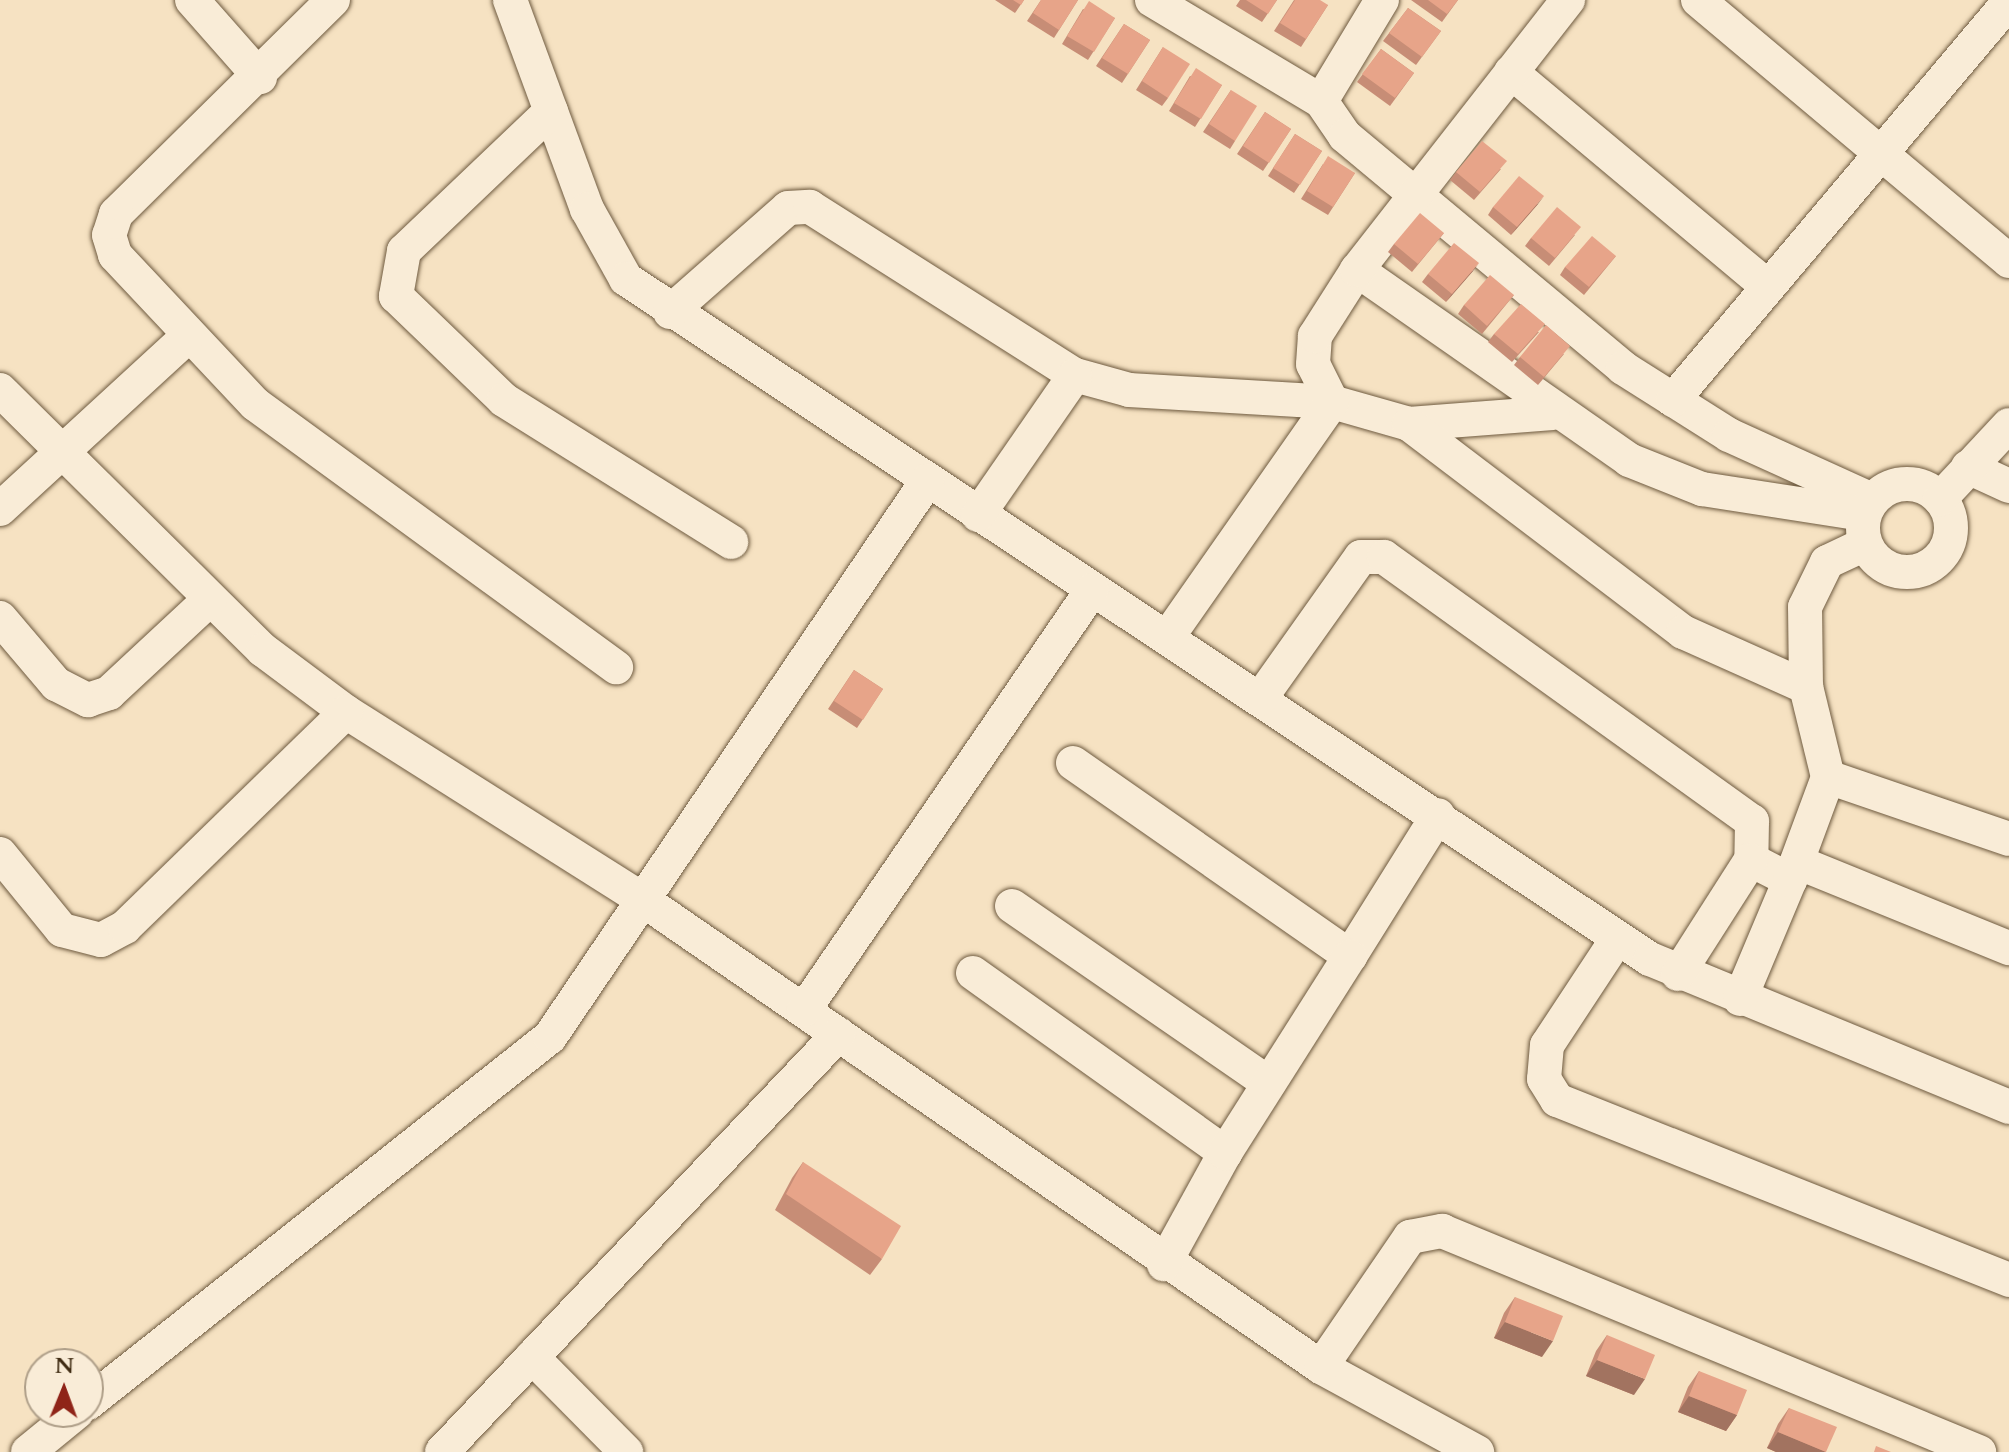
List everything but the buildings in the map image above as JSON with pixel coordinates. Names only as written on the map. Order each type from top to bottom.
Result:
[{"type":"street","points":[[192,0],[260,77]]},
{"type":"street","points":[[333,0],[260,77],[116,214],[109,235],[126,273],[255,404],[358,485],[616,667]]},
{"type":"street","points":[[510,0],[606,252],[626,279],[670,312],[1438,815],[1617,939],[1678,974],[2009,1107]]},
{"type":"street","points":[[1152,0],[1321,101],[1345,136],[1541,306],[1673,400],[1867,519],[1900,571],[1930,565],[1949,542],[1940,499]]},
{"type":"street","points":[[1321,101],[1382,0]]},
{"type":"street","points":[[1332,402],[1313,364],[1315,336],[1357,270],[1568,0]]},
{"type":"street","points":[[1698,0],[2009,261]]},
{"type":"street","points":[[1673,400],[2009,2]]},
{"type":"street","points":[[1511,72],[1768,287]]},
{"type":"street","points":[[551,111],[404,251],[396,296],[504,400],[731,542]]},
{"type":"street","points":[[670,312],[788,208],[810,207],[1075,375],[1129,390],[1332,402],[1409,424],[1553,413]]},
{"type":"street","points":[[1357,270],[1553,413],[1629,460],[1702,489],[1867,519]]},
{"type":"street","points":[[0,509],[64,456],[188,336]]},
{"type":"street","points":[[978,515],[1075,375]]},
{"type":"street","points":[[0,390],[263,650],[346,712],[643,900],[839,1034],[1164,1264],[1321,1367],[1477,1452]]},
{"type":"street","points":[[1167,638],[1332,402]]},
{"type":"street","points":[[1409,424],[1683,632],[1806,687]]},
{"type":"street","points":[[1940,499],[2009,425]]},
{"type":"street","points":[[1968,467],[2009,486]]},
{"type":"street","points":[[104,1390],[342,1195],[511,1074],[550,1037],[927,481]]},
{"type":"street","points":[[1740,999],[1794,871],[1828,777],[1806,687],[1811,584],[1897,484],[1940,499]]},
{"type":"street","points":[[1260,699],[1361,557],[1384,557],[1529,666],[1742,810],[1755,836],[1751,860],[1678,974]]},
{"type":"street","points":[[804,1010],[1092,590]]},
{"type":"street","points":[[0,618],[56,684],[88,700],[109,693],[210,599]]},
{"type":"street","points":[[0,854],[62,930],[101,940],[125,927],[346,712]]},
{"type":"street","points":[[1073,763],[1350,956]]},
{"type":"street","points":[[1828,777],[2009,839]]},
{"type":"street","points":[[1164,1264],[1225,1153],[1438,815]]},
{"type":"street","points":[[1751,860],[1794,871],[2009,948]]},
{"type":"street","points":[[1012,906],[1269,1083]]},
{"type":"street","points":[[1617,939],[1547,1045],[1544,1079],[1557,1100],[2009,1280]]},
{"type":"street","points":[[973,973],[1225,1153]]},
{"type":"street","points":[[442,1452],[839,1034]]},
{"type":"street","points":[[1321,1367],[1410,1237],[1442,1231],[1979,1452]]},
{"type":"street","points":[[532,1357],[626,1452]]},
{"type":"street","points":[[28,1452],[57,1428]]}]
